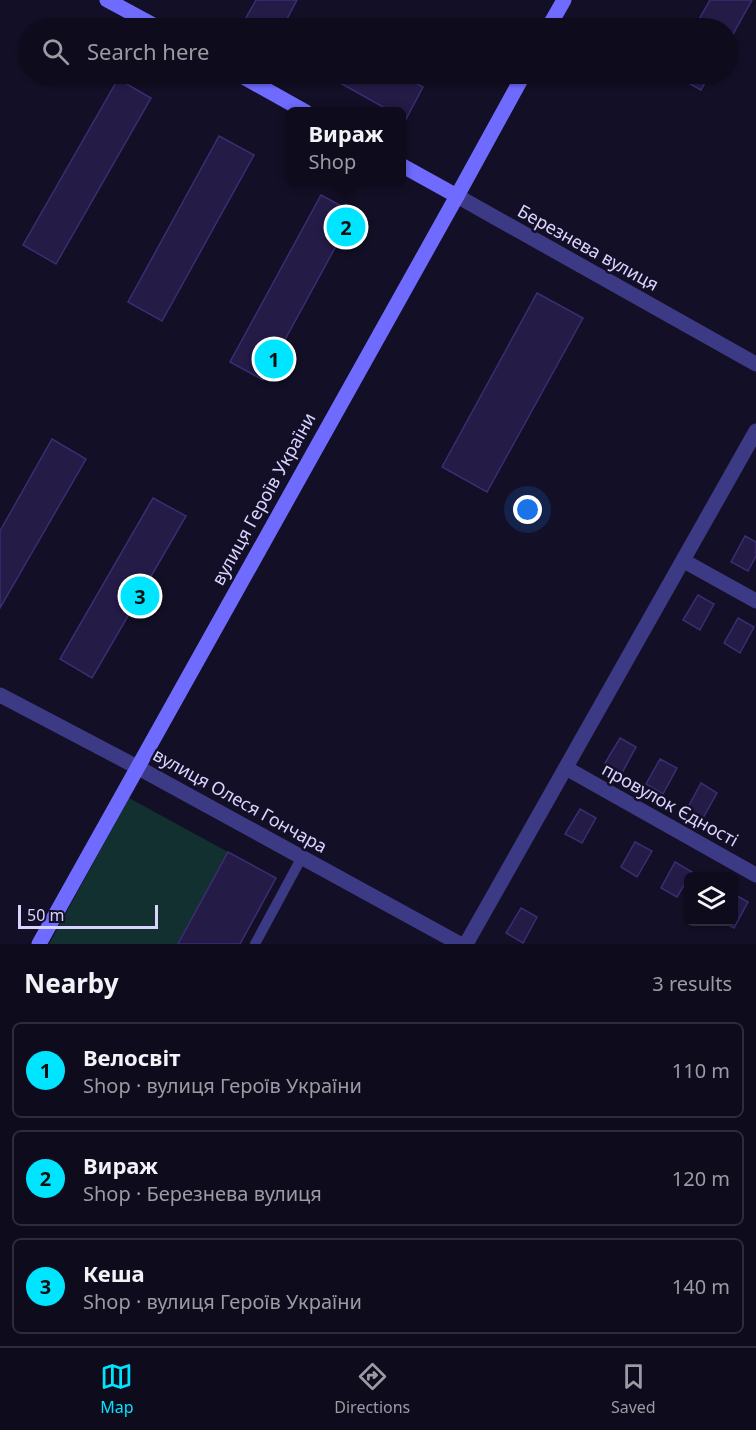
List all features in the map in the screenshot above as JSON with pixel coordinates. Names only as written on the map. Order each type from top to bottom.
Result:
[{"type":"street","points":[[107,0],[140,18]]},
{"type":"street","points":[[554,18],[564,0]]},
{"type":"street","points":[[256,84],[299,107]]},
{"type":"street","name":"вулиця Героїв України","points":[[39,944],[519,84]]},
{"type":"street","name":"Березнева вулиця","points":[[406,167],[756,364]]},
{"type":"street","points":[[466,944],[756,431]]},
{"type":"street","points":[[684,561],[756,601]]},
{"type":"street","name":"вулиця Олеся Гончара","points":[[0,695],[460,944]]},
{"type":"street","name":"провулок Єдності","points":[[566,768],[756,875]]},
{"type":"lane","points":[[255,944],[302,857]]},
{"type":"green space","points":[[129,798],[228,852],[178,944],[49,944]]},
{"type":"building","points":[[256,0],[297,0],[287,18],[246,18]]},
{"type":"building","points":[[710,0],[752,0],[738,25],[738,18],[700,18]]},
{"type":"building","points":[[115,84],[127,84],[151,98],[56,264],[23,245]]},
{"type":"building","points":[[342,84],[417,84],[423,87],[406,119],[406,107],[383,107]]},
{"type":"building","points":[[690,84],[704,84],[701,90]]},
{"type":"building","points":[[219,136],[254,155],[162,321],[128,302]]},
{"type":"building","points":[[321,195],[354,213],[263,380],[230,362]]},
{"type":"building","points":[[537,293],[583,318],[487,492],[442,467]]},
{"type":"building","points":[[52,439],[86,459],[0,608],[0,531]]},
{"type":"building","points":[[153,498],[186,516],[92,678],[60,659]]},
{"type":"building","points":[[745,536],[756,542],[756,556],[748,571],[731,562]]},
{"type":"building","points":[[698,595],[714,604],[700,630],[683,620]]},
{"type":"building","points":[[738,618],[754,627],[740,653],[724,643]]},
{"type":"building","points":[[620,738],[636,747],[622,773],[605,763]]},
{"type":"building","points":[[660,759],[677,768],[663,794],[646,784]]},
{"type":"building","points":[[701,783],[717,793],[703,818],[687,809]]},
{"type":"building","points":[[580,809],[596,818],[582,843],[565,834]]},
{"type":"building","points":[[635,842],[652,851],[637,877],[621,867]]},
{"type":"building","points":[[228,852],[276,878],[240,944],[178,944]]},
{"type":"building","points":[[675,862],[692,872],[684,872],[684,885],[677,897],[661,888]]},
{"type":"building","points":[[738,896],[748,902],[738,921]]},
{"type":"building","points":[[521,908],[537,917],[523,943],[506,933]]},
{"type":"place","name":"Вираж","points":[[346,227]]},
{"type":"place","name":"Велосвіт","points":[[274,359]]},
{"type":"place","name":"Кеша","points":[[140,596]]}]
